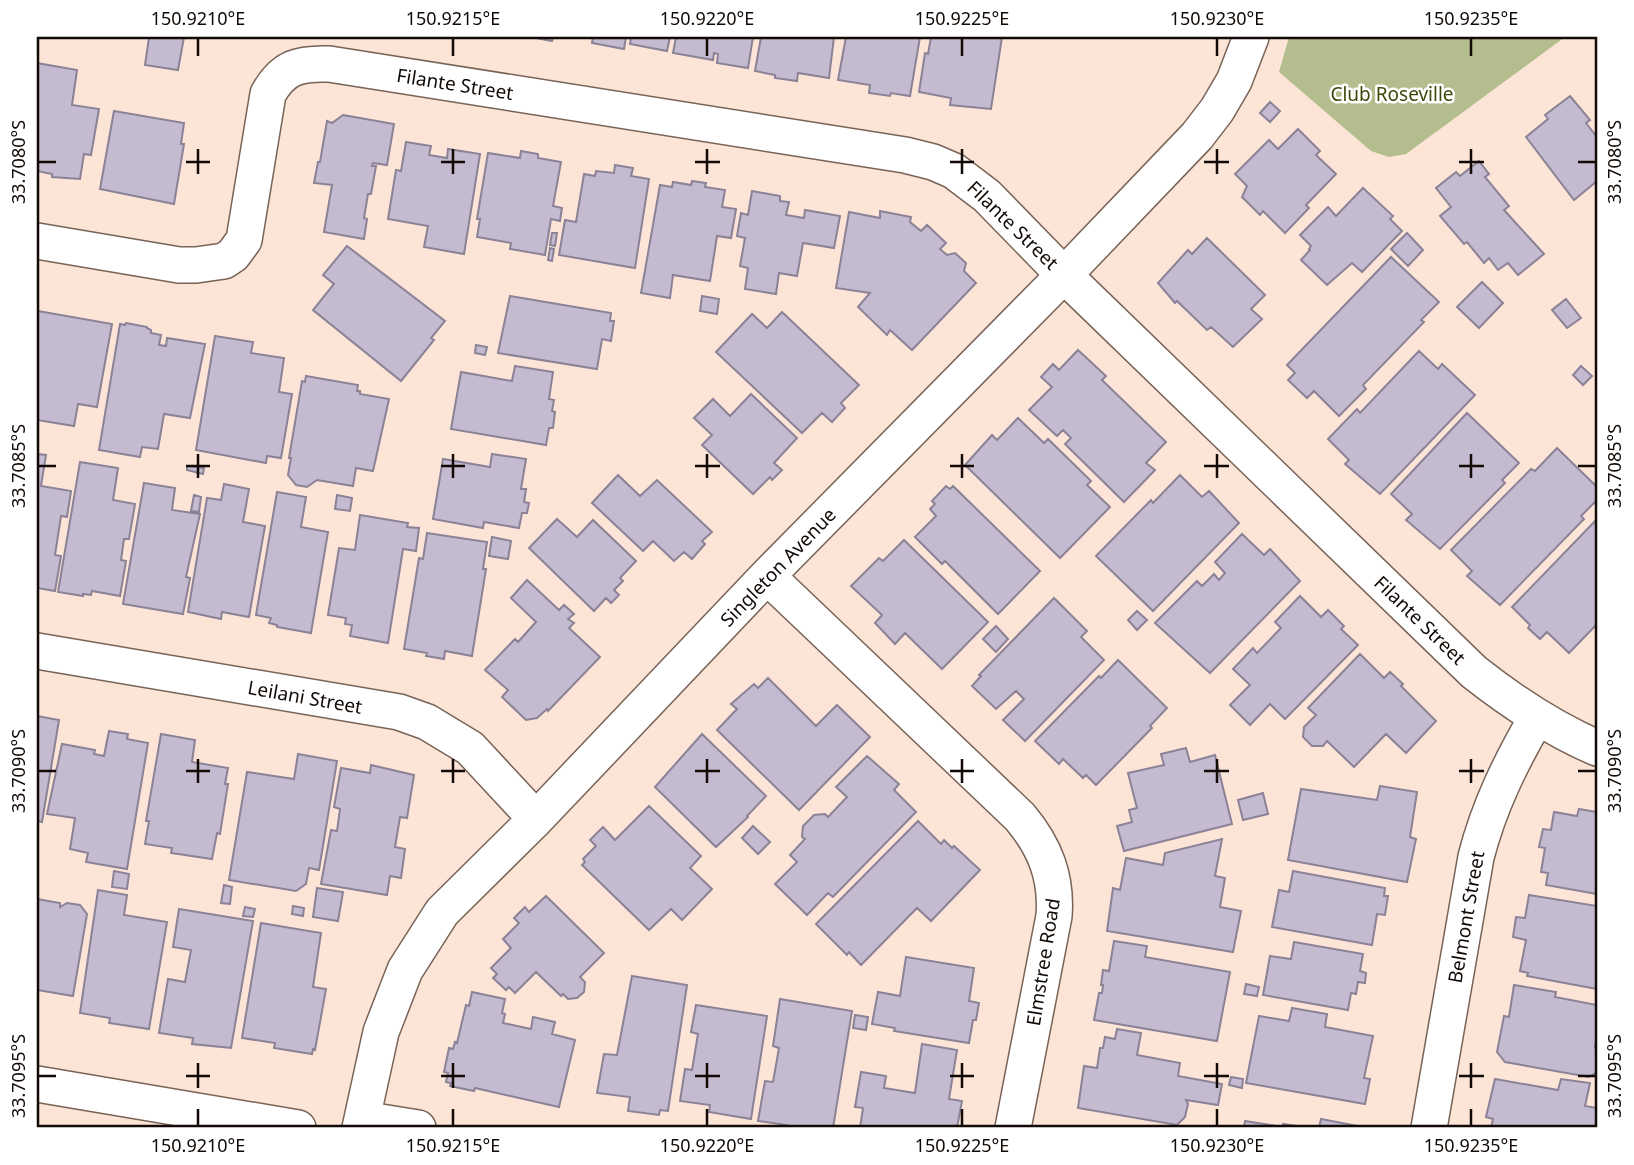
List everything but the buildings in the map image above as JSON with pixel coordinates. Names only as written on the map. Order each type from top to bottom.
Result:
[{"type":"street","name":"Singleton Avenue","points":[[361,1124],[380,1032],[405,970],[442,912],[536,819],[766,576],[1064,275],[1197,136],[1234,81],[1251,37]]},
{"type":"street","name":"Filante Street","points":[[37,241],[179,265],[238,260],[244,240],[268,94],[280,76],[300,65],[313,63],[891,153],[933,162],[970,182],[1474,672],[1537,717],[1597,748]]},
{"type":"street","name":"Elmstree Road","points":[[766,576],[1020,817],[1043,849],[1054,886],[1054,916],[1013,1128]]},
{"type":"street","name":"Leilani Street","points":[[37,652],[399,712],[427,722],[470,748],[536,819]]},
{"type":"street","name":"Belmont Street","points":[[1429,1128],[1476,857],[1484,828],[1508,769],[1537,717]]},
{"type":"street","points":[[37,1084],[298,1128]]},
{"type":"street","points":[[361,1124],[418,1128]]},
{"type":"green space","name":"Club Roseville","points":[[1289,37],[1565,37],[1406,154],[1389,157],[1371,151],[1279,72]]}]
